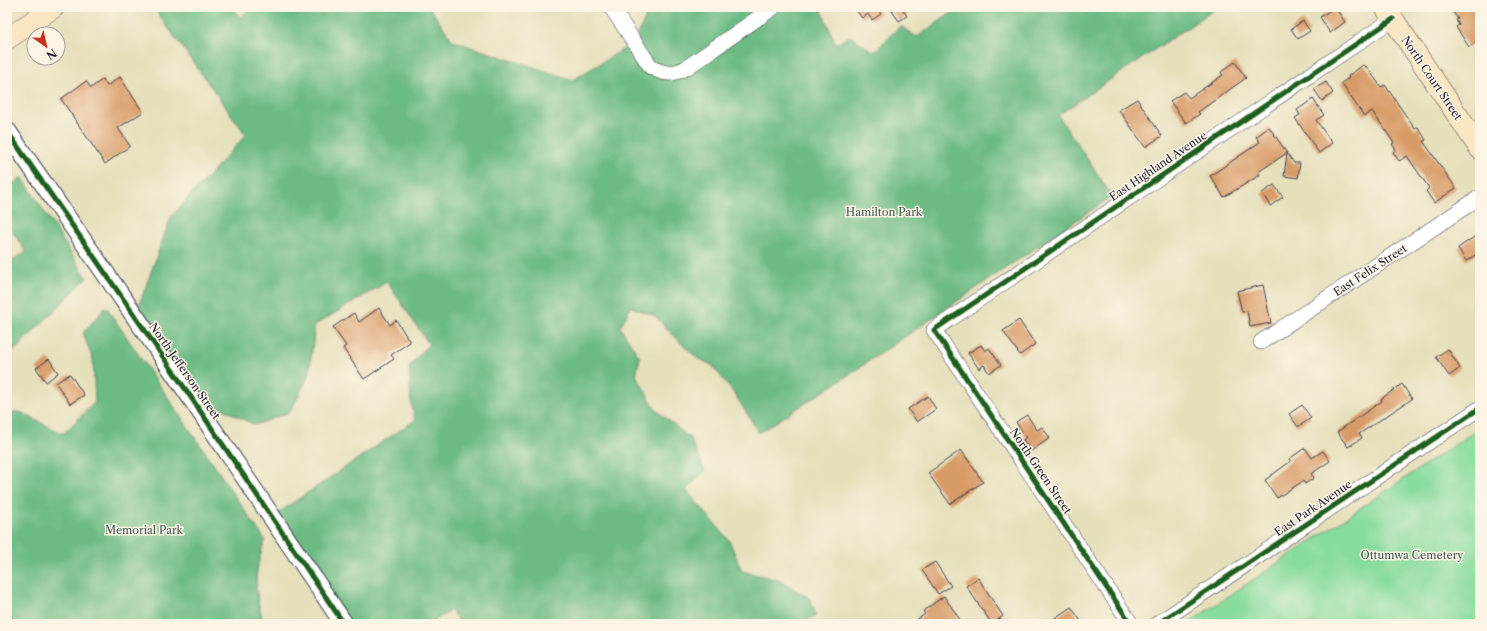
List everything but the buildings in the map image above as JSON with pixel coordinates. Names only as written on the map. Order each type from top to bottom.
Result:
[{"type":"main road","points":[[7,39],[54,7]]},
{"type":"main road","name":"North Court Street","points":[[1389,13],[1480,149]]},
{"type":"street","points":[[611,7],[651,66],[662,73],[678,72],[686,68],[774,7]]},
{"type":"street","name":"East Highland Avenue","points":[[934,330],[1389,13]]},
{"type":"street","name":"North Jefferson Street","points":[[7,131],[186,390],[344,624]]},
{"type":"street","name":"East Felix Street","points":[[1260,342],[1480,197]]},
{"type":"street","name":"North Green Street","points":[[934,330],[1131,624]]},
{"type":"street","name":"East Park Avenue","points":[[1157,624],[1480,408]]},
{"type":"green space","name":"Hamilton Park","points":[[153,7],[232,7],[240,17],[254,7],[429,7],[453,41],[573,80],[635,42],[646,16],[659,7],[820,7],[836,44],[850,36],[874,52],[900,26],[917,37],[960,7],[1218,7],[1058,115],[1112,196],[844,378],[759,433],[736,396],[712,365],[697,358],[655,316],[631,307],[620,327],[640,358],[636,375],[656,410],[690,438],[705,471],[686,490],[729,540],[742,571],[778,580],[810,598],[816,615],[802,624],[461,624],[451,610],[430,624],[344,624],[272,517],[415,420],[411,401],[409,367],[429,344],[387,282],[315,325],[309,375],[290,412],[255,425],[186,390],[135,316],[171,217],[246,135]]},
{"type":"green space","points":[[22,177],[87,278],[16,349],[7,355],[7,264],[26,252],[7,223],[7,189]]},
{"type":"green space","name":"Memorial Park","points":[[106,307],[265,540],[258,563],[256,582],[258,602],[264,624],[7,624],[7,413],[20,412],[63,434],[95,402],[93,360],[83,333]]},
{"type":"green space","name":"Ottumwa Cemetery","points":[[1480,428],[1480,624],[1187,624]]},
{"type":"cycle path","points":[[1131,624],[934,330],[1393,19]]},
{"type":"cycle path","points":[[7,131],[186,390],[344,624]]},
{"type":"cycle path","points":[[1157,624],[1480,408]]}]
